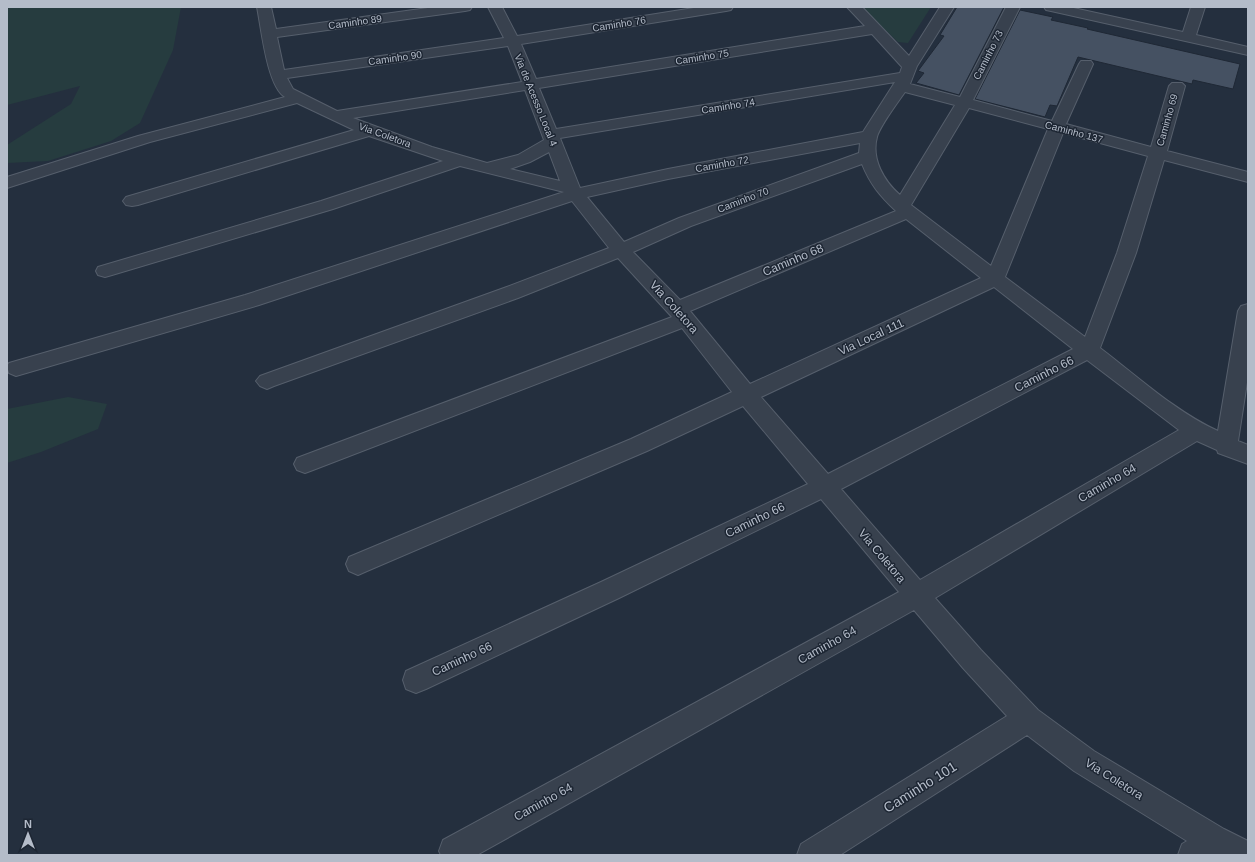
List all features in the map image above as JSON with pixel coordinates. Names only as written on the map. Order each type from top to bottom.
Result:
[{"type":"street","name":"Via Coletora","points":[[264,7],[278,75],[287,92],[337,116],[371,130],[484,168],[574,191],[621,250],[682,314],[746,395],[916,596],[1028,719],[1203,848],[1244,855]]},
{"type":"street","name":"Caminho 89","points":[[269,34],[465,7]]},
{"type":"street","name":"Via de Acesso Local 4","points":[[495,7],[512,41],[574,191]]},
{"type":"street","name":"Caminho 76","points":[[512,41],[726,7]]},
{"type":"street","points":[[854,7],[874,30],[906,76]]},
{"type":"street","points":[[947,7],[869,136],[867,156],[876,178],[884,190],[905,209],[995,279],[1196,431],[1248,455]]},
{"type":"street","name":"Caminho 73","points":[[905,209],[964,103],[1013,7]]},
{"type":"street","points":[[1051,7],[1104,12],[1188,38],[1248,51]]},
{"type":"street","points":[[1188,38],[1198,7]]},
{"type":"street","name":"Caminho 75","points":[[337,116],[874,30]]},
{"type":"street","name":"Caminho 90","points":[[278,75],[512,41]]},
{"type":"street","points":[[995,279],[1057,127],[1086,64]]},
{"type":"street","name":"Caminho 137","points":[[906,76],[964,103],[1248,177]]},
{"type":"street","name":"Caminho 74","points":[[552,138],[906,76]]},
{"type":"street","name":"Caminho 69","points":[[1089,350],[1103,319],[1128,248],[1177,86]]},
{"type":"street","points":[[7,183],[144,139],[298,98]]},
{"type":"street","points":[[132,201],[371,130]]},
{"type":"street","name":"Caminho 72","points":[[16,368],[252,300],[574,191],[869,136]]},
{"type":"street","points":[[484,168],[525,160],[538,153],[552,138]]},
{"type":"street","name":"Caminho 70","points":[[267,381],[510,293],[621,250],[685,222],[867,156]]},
{"type":"street","points":[[105,271],[278,220],[425,173],[458,160]]},
{"type":"street","name":"Caminho 68","points":[[305,464],[682,314],[905,209]]},
{"type":"street","name":"Via Local 111","points":[[358,564],[639,445],[995,279]]},
{"type":"street","points":[[1226,446],[1248,310]]},
{"type":"street","name":"Caminho 66","points":[[416,680],[610,590],[824,487],[1089,350]]},
{"type":"street","name":"Caminho 64","points":[[454,851],[916,596],[1196,431]]},
{"type":"street","name":"Caminho 101","points":[[812,855],[1028,719]]},
{"type":"green space","points":[[7,7],[181,7],[173,50],[140,123],[111,141],[48,161],[7,163],[7,145],[71,104],[80,86],[7,105]]},
{"type":"green space","points":[[861,7],[931,7],[908,43],[898,42]]},
{"type":"green space","points":[[68,397],[107,404],[98,429],[41,452],[7,463],[7,409]]},
{"type":"building","points":[[957,7],[1004,7],[959,95],[916,83],[924,73],[918,71],[944,36],[940,35]]},
{"type":"building","points":[[1020,10],[1053,17],[1051,20],[1088,28],[1087,29],[1240,64],[1233,89],[1193,80],[1192,84],[1078,57],[1057,106],[1050,105],[1045,117],[975,99]]}]
